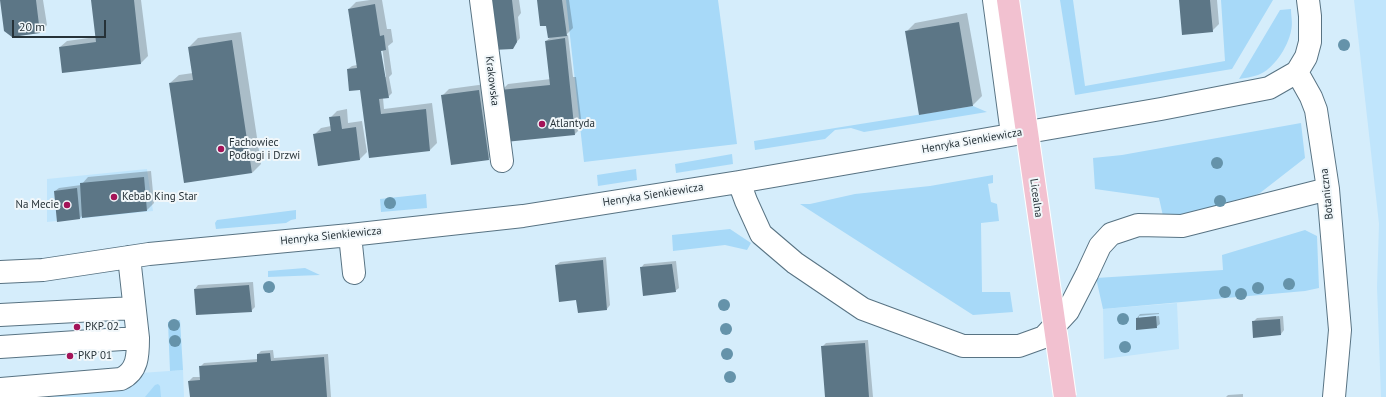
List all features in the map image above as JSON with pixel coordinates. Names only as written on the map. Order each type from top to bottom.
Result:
[{"type":"main road","name":"Licealna","points":[[1008,0],[1064,397]]},
{"type":"street","name":"Krakowska","points":[[481,0],[502,161]]},
{"type":"street","points":[[994,0],[1012,134]]},
{"type":"street","points":[[1297,72],[1306,56],[1310,42],[1310,16],[1308,0]]},
{"type":"street","name":"Henryka Sienkiewicza","points":[[0,272],[43,270],[193,249],[523,216],[739,182],[1161,109],[1269,88],[1297,72]]},
{"type":"street","name":"Botaniczna","points":[[1297,72],[1311,96],[1316,110],[1328,189],[1340,330],[1334,397]]},
{"type":"street","points":[[739,182],[761,234],[795,264],[863,309],[963,346],[1019,346],[1044,337],[1068,311],[1100,246],[1111,234],[1138,226],[1182,226],[1328,189]]},
{"type":"street","points":[[350,234],[354,272]]},
{"type":"street","points":[[0,390],[121,379],[128,376],[134,369],[138,356],[138,338],[129,257]]},
{"type":"street","points":[[0,315],[134,308]]},
{"type":"street","points":[[0,347],[138,338]]},
{"type":"shaded area","points":[[566,0],[718,0],[737,144],[584,162]]},
{"type":"shaded area","points":[[1060,0],[1073,0],[1085,86],[1225,61],[1221,0],[1273,0],[1232,69],[1075,95]]},
{"type":"shaded area","points":[[1354,0],[1386,0],[1386,397],[1381,397],[1377,287],[1379,224]]},
{"type":"shaded area","points":[[1291,9],[1291,31],[1287,44],[1279,57],[1264,72],[1256,76],[1239,79],[1280,10]]},
{"type":"shaded area","points":[[973,106],[987,112],[864,132],[851,128],[835,130],[825,139],[755,150],[754,141]]},
{"type":"shaded area","points":[[1301,123],[1305,158],[1260,193],[1223,210],[1163,216],[1159,198],[1095,189],[1093,158],[1122,155]]},
{"type":"shaded area","points":[[732,154],[733,164],[676,173],[675,164]]},
{"type":"shaded area","points":[[147,169],[153,211],[47,222],[47,179]]},
{"type":"shaded area","points":[[636,169],[637,180],[598,186],[597,175]]},
{"type":"shaded area","points":[[993,175],[993,183],[988,184],[991,202],[997,204],[999,221],[981,223],[982,292],[1010,292],[1013,312],[973,315],[800,204],[810,204],[855,194],[930,186]]},
{"type":"shaded area","points":[[426,194],[427,208],[381,212],[380,199]]},
{"type":"shaded area","points":[[296,210],[296,219],[286,223],[216,229],[215,223],[217,220]]},
{"type":"shaded area","points":[[730,229],[751,243],[747,250],[725,245],[673,251],[672,235]]},
{"type":"shaded area","points":[[1305,230],[1317,236],[1319,288],[1305,291],[1103,309],[1096,278],[1223,270],[1222,255]]},
{"type":"shaded area","points":[[305,268],[320,275],[268,277],[268,271]]},
{"type":"shaded area","points":[[1177,303],[1179,349],[1104,359],[1103,309]]},
{"type":"shaded area","points":[[180,320],[183,370],[170,371],[168,322]]},
{"type":"shaded area","points":[[183,370],[184,397],[0,397],[0,383]]},
{"type":"shaded area","points":[[158,384],[160,386],[161,397],[145,397],[155,385]]},
{"type":"building","points":[[0,0],[36,0],[40,33],[12,37],[4,31]]},
{"type":"building","points":[[91,0],[134,0],[141,64],[62,73],[59,47],[96,42]]},
{"type":"building","points":[[486,0],[512,0],[517,42],[513,49],[492,50]]},
{"type":"building","points":[[537,0],[562,0],[567,36],[548,38],[546,26],[540,26]]},
{"type":"building","points":[[1179,0],[1210,0],[1213,32],[1182,35]]},
{"type":"building","points":[[375,4],[380,36],[384,35],[386,50],[381,51],[389,98],[379,99],[381,114],[426,109],[430,151],[369,158],[360,90],[349,91],[347,69],[357,68],[348,9]]},
{"type":"building","points":[[959,22],[973,106],[919,115],[905,31]]},
{"type":"building","points":[[565,38],[575,135],[505,142],[500,90],[550,85],[545,41]]},
{"type":"building","points":[[232,40],[252,173],[184,183],[169,83],[193,80],[188,47]]},
{"type":"building","points":[[479,90],[489,160],[451,165],[441,95]]},
{"type":"building","points":[[340,116],[342,129],[356,127],[360,160],[318,166],[313,134],[331,131],[329,117]]},
{"type":"building","name":"Kebab King Star","points":[[144,177],[147,211],[82,218],[80,183]]},
{"type":"building","name":"Na Mecie","points":[[77,188],[80,219],[57,222],[54,191]]},
{"type":"building","points":[[603,260],[607,310],[578,313],[576,300],[559,302],[555,265]]},
{"type":"building","points":[[672,264],[676,292],[643,296],[640,267]]},
{"type":"building","points":[[249,285],[252,312],[196,315],[194,289]]},
{"type":"building","points":[[1156,316],[1157,328],[1136,330],[1136,318]]},
{"type":"building","points":[[1280,319],[1281,335],[1253,338],[1252,321]]},
{"type":"building","points":[[865,343],[869,397],[825,397],[821,346]]},
{"type":"building","points":[[270,353],[271,361],[324,357],[327,397],[190,397],[188,381],[200,380],[199,366],[257,362],[257,354]]},
{"type":"place","name":"Atlantyda","points":[[542,124]]},
{"type":"place","name":"Fachowiec Podłogi i Drzwi","points":[[221,149]]},
{"type":"place","name":"Kebab King Star","points":[[114,197]]},
{"type":"place","name":"Na Mecie","points":[[67,205]]},
{"type":"place","name":"PKP 02","points":[[77,327]]},
{"type":"place","name":"PKP 01","points":[[70,356]]}]
